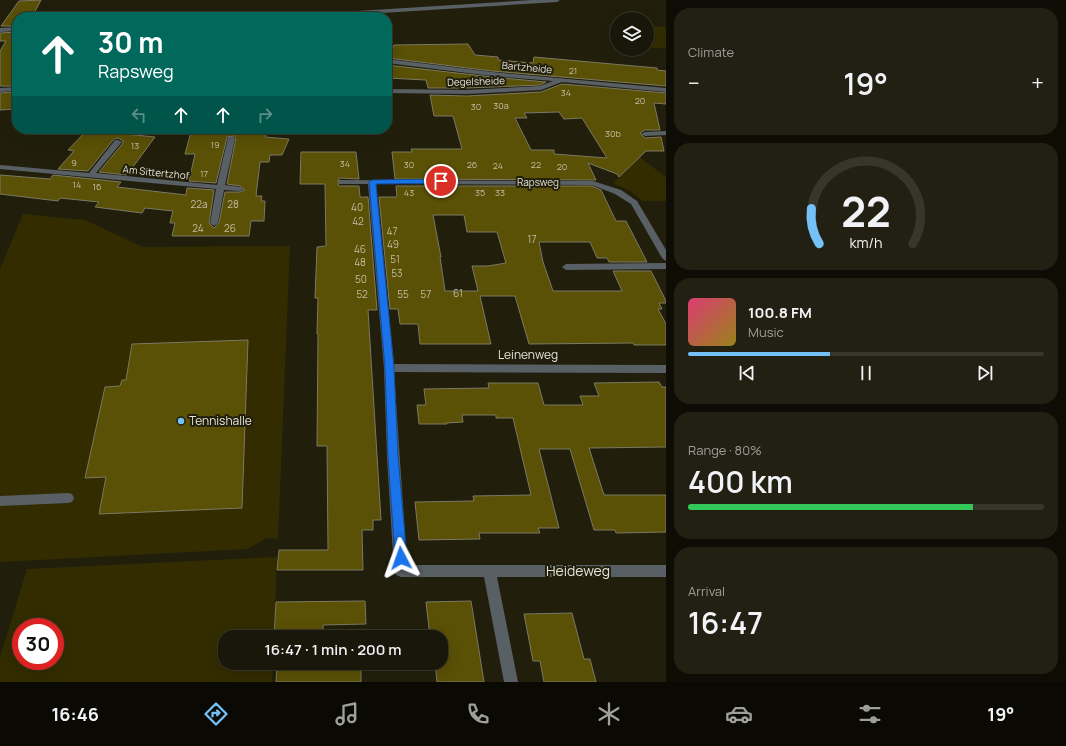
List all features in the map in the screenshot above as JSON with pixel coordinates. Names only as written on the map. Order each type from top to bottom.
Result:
[{"type":"street","points":[[370,12],[556,0]]},
{"type":"street","points":[[0,30],[12,29]]},
{"type":"street","name":"Bartzheide","points":[[392,63],[666,90]]},
{"type":"street","name":"Degelsheide","points":[[392,91],[467,92],[541,88],[564,80]]},
{"type":"street","points":[[0,90],[12,89]]},
{"type":"street","points":[[645,134],[666,133]]},
{"type":"street","points":[[214,222],[231,139]]},
{"type":"street","name":"Am Sittertzhof","points":[[90,176],[118,142]]},
{"type":"street","name":"Am Sittertzhof","points":[[0,168],[240,189]]},
{"type":"street","name":"Rapsweg","points":[[342,182],[593,183],[618,192],[634,203],[666,258]]},
{"type":"street","points":[[372,182],[389,368]]},
{"type":"street","points":[[566,267],[666,266]]},
{"type":"street","name":"Leinenweg","points":[[389,368],[666,369]]},
{"type":"street","name":"Heideweg","points":[[389,368],[393,456],[402,571],[666,571]]},
{"type":"street","points":[[0,501],[68,498]]},
{"type":"street","points":[[489,571],[511,682]]},
{"type":"shaded area","points":[[654,26],[666,27],[666,48],[654,48]]},
{"type":"shaded area","points":[[618,150],[630,150],[666,177],[666,201],[643,201],[630,191],[613,183],[628,169]]},
{"type":"shaded area","points":[[23,214],[85,220],[143,247],[290,246],[278,539],[267,538],[247,549],[0,562],[0,269]]},
{"type":"shaded area","points":[[277,557],[274,630],[218,630],[218,670],[273,670],[272,682],[0,682],[0,657],[27,569]]},
{"type":"building","points":[[41,0],[35,12],[12,12],[12,26],[1,26],[19,1]]},
{"type":"building","points":[[12,32],[12,86],[0,86],[0,51],[6,41],[0,41],[0,33]]},
{"type":"building","points":[[468,44],[475,55],[498,57],[498,60],[533,63],[534,57],[657,68],[657,70],[666,71],[666,86],[492,71],[392,58],[392,49],[394,45]]},
{"type":"building","points":[[392,66],[546,82],[540,85],[428,88],[426,80],[392,78]]},
{"type":"building","points":[[562,84],[666,93],[666,104],[654,103],[660,130],[645,130],[640,133],[645,138],[661,137],[664,151],[646,151],[619,177],[617,174],[588,163],[596,180],[395,179],[392,152],[412,152],[411,149],[462,149],[453,116],[434,116],[430,95],[467,96],[541,92]],"holes":[[[559,112],[564,119],[582,118],[607,158],[554,154],[554,150],[531,150],[515,118],[527,118],[524,113]]]},
{"type":"building","points":[[12,92],[12,109],[0,110],[0,93]]},
{"type":"building","points":[[83,134],[125,134],[155,137],[127,175],[99,172],[123,143],[123,141],[118,138],[114,139],[88,171],[58,169],[74,151],[68,150]]},
{"type":"building","points":[[190,134],[266,134],[265,137],[289,139],[282,155],[270,155],[269,162],[260,162],[256,196],[262,196],[261,201],[265,201],[264,221],[251,221],[249,236],[172,236],[175,223],[170,223],[173,211],[145,208],[142,213],[95,207],[99,202],[60,198],[58,201],[0,194],[0,175],[50,179],[53,175],[121,182],[117,187],[186,195],[187,188],[214,190],[209,223],[214,228],[219,223],[225,192],[240,192],[245,190],[240,186],[227,184],[236,138],[234,136],[227,137],[216,183],[189,181],[195,154],[185,154]]},
{"type":"building","points":[[301,152],[356,152],[359,179],[339,178],[338,184],[339,186],[359,186],[360,197],[368,197],[377,310],[368,310],[381,520],[373,520],[373,530],[362,530],[363,570],[277,570],[279,550],[328,550],[327,446],[317,446],[318,298],[315,298],[317,247],[326,246],[325,184],[300,184]]},
{"type":"building","points":[[396,186],[592,186],[601,190],[616,221],[626,221],[647,262],[609,262],[607,258],[597,258],[590,242],[539,242],[543,262],[553,291],[622,291],[613,271],[651,271],[666,301],[666,303],[659,303],[662,309],[658,309],[666,324],[666,345],[634,345],[633,343],[529,344],[515,296],[480,296],[491,344],[420,344],[418,324],[400,324],[398,309],[390,309],[379,197],[397,197]],"holes":[[[433,215],[464,215],[467,232],[497,232],[506,263],[488,266],[472,266],[478,291],[445,291],[441,257]]]},
{"type":"building","name":"Tennishalle","points":[[248,340],[242,508],[99,514],[106,477],[85,478],[105,387],[120,386],[122,380],[126,380],[132,344]]},
{"type":"building","points":[[659,382],[662,387],[666,387],[666,447],[589,448],[604,495],[666,495],[666,532],[616,533],[615,530],[594,530],[570,449],[539,449],[559,528],[538,528],[540,533],[479,533],[480,539],[419,540],[415,502],[474,501],[473,496],[531,495],[513,418],[496,418],[496,415],[462,415],[463,422],[446,423],[447,424],[419,424],[417,405],[426,405],[424,389],[489,388],[488,383],[538,383],[544,405],[583,405],[580,396],[599,396],[594,383]]},
{"type":"building","points":[[365,601],[366,624],[323,625],[323,630],[274,630],[276,602]]},
{"type":"building","points":[[471,601],[484,682],[437,682],[436,670],[448,670],[448,630],[429,630],[426,602]]},
{"type":"building","points":[[572,613],[584,659],[590,659],[596,682],[544,682],[540,661],[533,661],[524,614]]},
{"type":"building","points":[[277,670],[361,670],[361,682],[276,682]]},
{"type":"place","name":"Tennishalle","points":[[181,421]]},
{"type":"route","points":[[401,558],[393,456],[389,368],[372,182],[441,181]]}]
